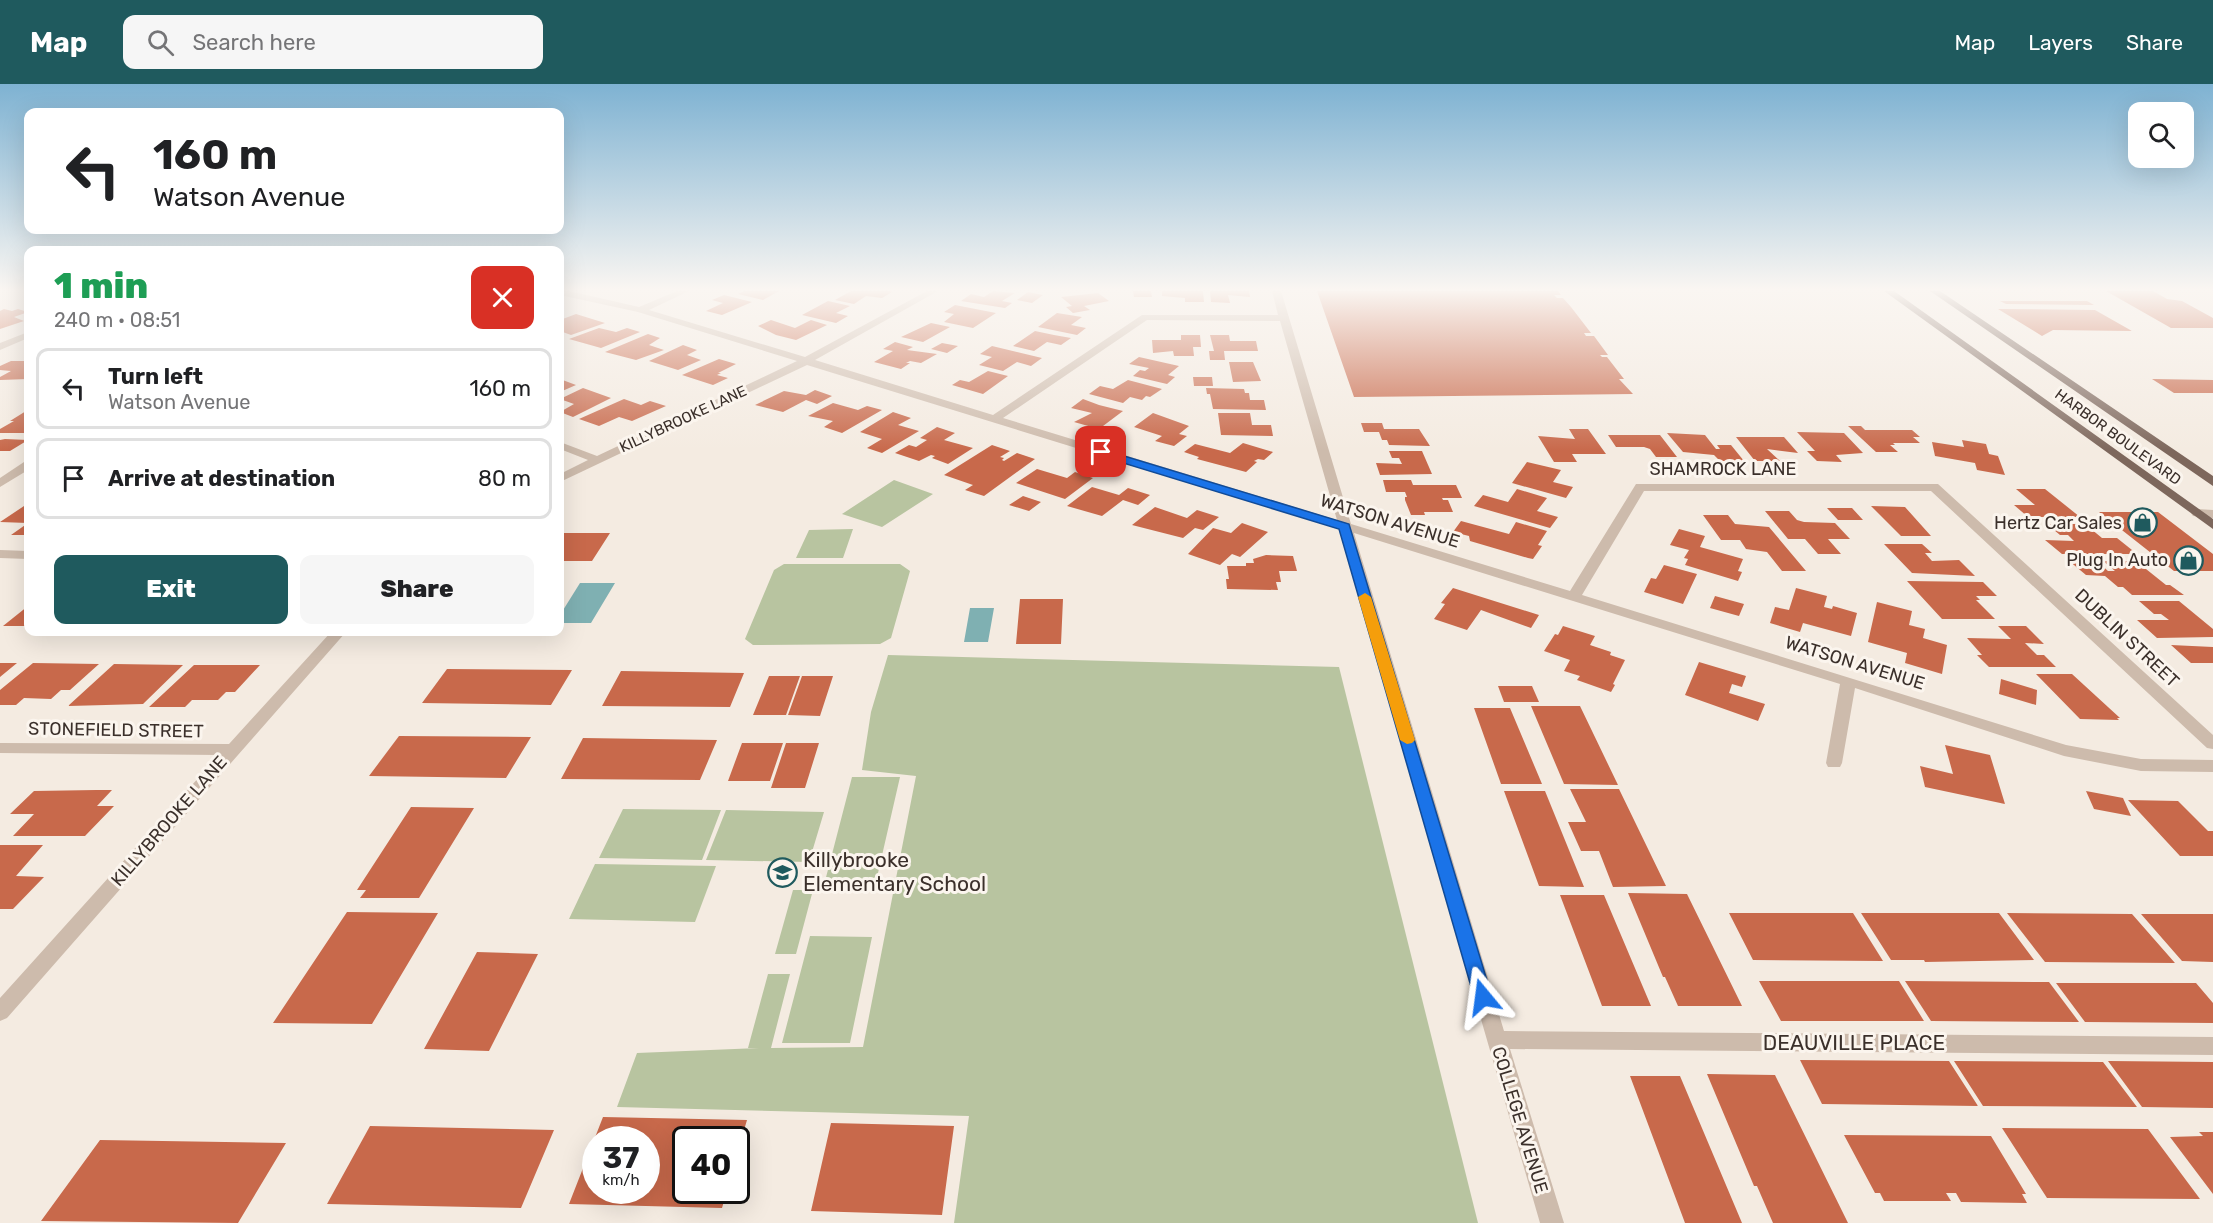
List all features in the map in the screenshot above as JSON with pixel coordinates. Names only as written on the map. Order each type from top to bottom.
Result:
[{"type":"main road","name":"HARBOR BOULEVARD","points":[[1962,344],[2213,525]]},
{"type":"main road","name":"HARBOR BOULEVARD","points":[[2012,344],[2213,482]]},
{"type":"street","name":"WATSON AVENUE","points":[[751,344],[1848,681],[2064,750],[2142,765],[2213,766]]},
{"type":"street","name":"KILLYBROOKE LANE","points":[[564,476],[837,344]]},
{"type":"street","points":[[994,419],[1105,344]]},
{"type":"street","name":"COLLEGE AVENUE","points":[[1290,344],[1552,1223]]},
{"type":"street","points":[[564,447],[597,460]]},
{"type":"street","points":[[0,483],[24,468]]},
{"type":"street","name":"SHAMROCK LANE","points":[[1574,597],[1640,487],[1934,487]]},
{"type":"street","name":"DUBLIN STREET","points":[[1934,487],[2213,744]]},
{"type":"street","points":[[2197,513],[2213,513]]},
{"type":"street","points":[[0,554],[24,555]]},
{"type":"street","name":"KILLYBROOKE LANE","points":[[0,1012],[231,750],[335,636]]},
{"type":"street","points":[[1834,763],[1848,681]]},
{"type":"street","name":"STONEFIELD STREET","points":[[0,748],[231,750]]},
{"type":"street","name":"DEAUVILLE PLACE","points":[[1496,1040],[2213,1046]]},
{"type":"green space","points":[[894,480],[933,494],[882,527],[842,514]]},
{"type":"green space","points":[[853,529],[843,558],[796,558],[809,530]]},
{"type":"green space","points":[[784,564],[900,564],[910,571],[891,638],[880,644],[753,645],[745,639],[774,570]]},
{"type":"green space","points":[[888,655],[1339,667],[1478,1223],[954,1223],[969,1116],[617,1107],[637,1053],[759,1048],[748,1048],[768,974],[790,974],[771,1048],[863,1047],[916,776],[862,770],[871,712]]},
{"type":"green space","points":[[852,777],[900,777],[875,886],[824,885]]},
{"type":"green space","points":[[623,809],[721,810],[702,860],[599,858]]},
{"type":"green space","points":[[726,810],[824,812],[809,862],[706,860]]},
{"type":"green space","points":[[595,864],[716,866],[695,922],[569,919]]},
{"type":"green space","points":[[793,890],[813,890],[796,954],[775,954]]},
{"type":"green space","points":[[810,936],[872,937],[850,1043],[782,1043]]},
{"type":"water","points":[[580,583],[615,583],[591,623],[564,623],[564,609]]},
{"type":"water","points":[[970,608],[994,608],[988,642],[964,642]]},
{"type":"building","points":[[587,344],[610,344],[601,348]]},
{"type":"building","points":[[624,344],[650,344],[664,350],[636,360],[605,352]]},
{"type":"building","points":[[891,344],[903,344],[913,347],[907,350],[937,354],[921,363],[910,361],[901,369],[874,362],[893,351],[883,349]]},
{"type":"building","points":[[940,344],[958,346],[947,353],[931,349]]},
{"type":"building","points":[[1016,344],[1044,344],[1034,351],[1013,346]]},
{"type":"building","points":[[1152,344],[1201,344],[1201,347],[1193,347],[1194,356],[1174,356],[1173,351],[1153,353]]},
{"type":"building","points":[[1212,344],[1257,344],[1258,351],[1224,351],[1225,360],[1210,360],[1209,351],[1214,351]]},
{"type":"building","points":[[1336,344],[1600,344],[1608,355],[1600,355],[1607,357],[1624,379],[1619,379],[1633,394],[1354,397]]},
{"type":"building","points":[[683,345],[697,350],[687,355],[701,360],[678,370],[649,361]]},
{"type":"building","points":[[992,346],[1042,358],[1031,366],[1017,362],[1003,371],[979,365],[992,357],[980,354]]},
{"type":"building","points":[[1139,357],[1179,366],[1168,375],[1175,377],[1167,384],[1133,376],[1140,370],[1145,371],[1149,368],[1129,364]]},
{"type":"building","points":[[719,359],[736,364],[718,373],[721,373],[717,375],[728,378],[713,385],[682,375]]},
{"type":"building","points":[[11,361],[24,361],[24,379],[0,380],[0,377],[11,371],[0,370],[0,366]]},
{"type":"building","points":[[1229,362],[1253,362],[1261,381],[1233,382]]},
{"type":"building","points":[[988,371],[1008,376],[983,394],[952,385],[960,380],[969,382]]},
{"type":"building","points":[[1193,377],[1212,377],[1213,386],[1194,386]]},
{"type":"building","points":[[2152,379],[2213,380],[2213,393],[2174,393]]},
{"type":"building","points":[[564,380],[576,385],[564,390]]},
{"type":"building","points":[[1128,380],[1162,389],[1142,400],[1130,397],[1123,403],[1089,394],[1100,386],[1113,389]]},
{"type":"building","points":[[583,388],[611,398],[573,417],[564,414],[564,410],[574,404],[564,400],[564,397]]},
{"type":"building","points":[[1206,388],[1244,389],[1245,393],[1249,393],[1250,400],[1264,400],[1266,410],[1213,409],[1210,394],[1207,394]]},
{"type":"building","points":[[815,390],[832,396],[817,404],[806,400],[783,412],[755,405],[784,391],[806,395]]},
{"type":"building","points":[[624,399],[641,405],[650,401],[666,406],[632,421],[619,417],[599,426],[579,419]]},
{"type":"building","points":[[1083,399],[1123,411],[1099,429],[1074,422],[1092,413],[1071,408]]},
{"type":"building","points":[[833,403],[858,410],[867,406],[882,410],[842,433],[824,427],[833,421],[808,416]]},
{"type":"building","points":[[24,412],[24,433],[0,433],[0,429],[14,421],[10,421]]},
{"type":"building","points":[[893,412],[911,418],[898,425],[919,431],[882,453],[867,448],[882,439],[860,432]]},
{"type":"building","points":[[1153,413],[1189,426],[1179,434],[1187,436],[1174,446],[1155,441],[1162,436],[1134,427]]},
{"type":"building","points":[[1218,413],[1250,413],[1252,425],[1271,425],[1273,436],[1221,435]]},
{"type":"building","points":[[1361,423],[1382,423],[1384,429],[1419,429],[1430,446],[1389,445],[1387,440],[1382,440],[1379,432],[1364,432]]},
{"type":"building","points":[[1848,426],[1861,426],[1865,430],[1912,430],[1920,437],[1913,437],[1920,443],[1893,443],[1895,445],[1890,445],[1898,452],[1876,452]]},
{"type":"building","points":[[937,427],[955,433],[944,440],[973,448],[948,464],[932,458],[935,456],[931,455],[919,461],[895,453],[909,445],[916,447],[927,440],[920,438]]},
{"type":"building","points":[[1569,429],[1588,429],[1606,454],[1572,454],[1577,462],[1554,462],[1538,436],[1575,439]]},
{"type":"building","points":[[1797,432],[1844,433],[1863,453],[1836,455],[1842,462],[1817,461],[1807,451],[1815,451]]},
{"type":"building","points":[[1667,433],[1705,435],[1716,449],[1720,449],[1717,445],[1731,445],[1744,461],[1720,461],[1714,455],[1683,452]]},
{"type":"building","points":[[1608,435],[1660,435],[1677,457],[1656,457],[1650,449],[1644,447],[1616,447]]},
{"type":"building","points":[[1736,437],[1784,437],[1798,453],[1767,449],[1780,461],[1755,461]]},
{"type":"building","points":[[0,440],[24,440],[24,442],[10,451],[0,451]]},
{"type":"building","points":[[1962,440],[1986,444],[1989,454],[1998,456],[2005,475],[1977,470],[1975,463],[1935,456],[1932,442],[1964,447]]},
{"type":"building","points":[[1243,443],[1273,452],[1264,460],[1254,461],[1257,462],[1246,472],[1197,459],[1199,457],[1184,452],[1195,444],[1230,453]]},
{"type":"building","points":[[992,445],[1010,451],[1000,457],[1004,458],[1002,460],[1004,461],[1017,453],[1035,459],[984,496],[965,490],[973,485],[944,475]]},
{"type":"building","points":[[1389,451],[1422,451],[1432,474],[1380,475],[1376,463],[1402,464],[1399,458],[1392,458]]},
{"type":"building","points":[[1527,462],[1561,470],[1553,482],[1573,487],[1566,498],[1512,483]]},
{"type":"building","points":[[1037,469],[1067,478],[1075,472],[1093,478],[1065,499],[1016,483]]},
{"type":"building","points":[[1383,480],[1411,480],[1413,485],[1456,485],[1462,498],[1442,498],[1448,500],[1453,512],[1424,512],[1425,515],[1411,515],[1405,500],[1407,497],[1405,492],[1386,492]]},
{"type":"building","points":[[1092,487],[1119,495],[1128,488],[1150,495],[1138,505],[1123,500],[1102,516],[1067,506]]},
{"type":"building","points":[[1517,489],[1547,498],[1537,511],[1558,517],[1550,528],[1474,506],[1483,495],[1508,502]]},
{"type":"building","points":[[2016,489],[2045,489],[2080,517],[2028,517],[2014,505],[2035,505]]},
{"type":"building","points":[[1023,496],[1041,502],[1029,511],[1009,505]]},
{"type":"building","points":[[24,506],[24,523],[0,522]]},
{"type":"building","points":[[1871,506],[1905,507],[1931,536],[1901,536]]},
{"type":"building","points":[[1155,507],[1187,518],[1197,510],[1219,517],[1203,530],[1195,528],[1183,538],[1132,525]]},
{"type":"building","points":[[1827,508],[1852,508],[1863,520],[1838,520]]},
{"type":"building","points":[[1765,511],[1789,511],[1797,520],[1804,522],[1835,523],[1850,539],[1828,539],[1841,554],[1818,554],[1805,539],[1788,539]]},
{"type":"building","points":[[2099,512],[2158,512],[2213,554],[2213,571],[2174,571]]},
{"type":"building","points":[[1703,515],[1728,515],[1735,524],[1769,527],[1806,571],[1782,571],[1767,552],[1746,549],[1740,540],[1721,540]]},
{"type":"building","points":[[1461,521],[1509,534],[1516,522],[1547,531],[1538,545],[1542,546],[1533,559],[1470,541],[1469,536],[1453,532]]},
{"type":"building","points":[[1242,523],[1268,532],[1240,557],[1232,554],[1220,565],[1188,554],[1213,528],[1231,533]]},
{"type":"building","points":[[2047,524],[2085,524],[2102,538],[2117,538],[2137,554],[2062,554],[2045,540],[2074,541],[2068,535],[2060,535]]},
{"type":"building","points":[[24,526],[24,535],[11,535]]},
{"type":"building","points":[[1679,529],[1705,536],[1700,547],[1743,559],[1738,571],[1742,572],[1738,581],[1685,565],[1688,559],[1684,558],[1689,550],[1670,545]]},
{"type":"building","points":[[564,533],[610,533],[592,561],[564,561]]},
{"type":"building","points":[[1884,544],[1922,544],[1932,553],[1925,553],[1932,561],[1959,560],[1975,576],[1912,573]]},
{"type":"building","points":[[1266,555],[1293,556],[1297,571],[1279,571],[1281,582],[1276,582],[1278,590],[1227,589],[1226,579],[1229,579],[1227,566],[1246,566],[1246,563],[1254,563],[1253,559]]},
{"type":"building","points":[[2068,560],[2096,560],[2108,571],[2115,571],[2103,561],[2136,561],[2166,585],[2170,585],[2184,595],[2132,595],[2105,576],[2086,575]]},
{"type":"building","points":[[1664,565],[1697,574],[1683,604],[1644,592],[1651,578],[1656,579]]},
{"type":"building","points":[[1907,581],[1983,582],[1997,596],[1976,596],[1980,600],[1976,600],[1995,619],[1942,619]]},
{"type":"building","points":[[1453,588],[1539,615],[1531,628],[1481,610],[1467,630],[1434,619],[1445,604],[1441,603]]},
{"type":"building","points":[[1796,588],[1827,596],[1824,607],[1832,609],[1833,606],[1857,613],[1851,636],[1803,623],[1800,632],[1770,623],[1775,607],[1789,610]]},
{"type":"building","points":[[1715,596],[1744,604],[1739,616],[1710,608]]},
{"type":"building","points":[[1020,599],[1063,599],[1061,644],[1016,644]]},
{"type":"building","points":[[2139,601],[2179,601],[2213,629],[2213,637],[2157,638],[2137,620],[2169,620],[2161,614],[2154,614]]},
{"type":"building","points":[[1877,602],[1912,611],[1909,625],[1925,629],[1923,638],[1947,645],[1942,674],[1905,663],[1907,653],[1868,642]]},
{"type":"building","points":[[24,609],[24,626],[3,626]]},
{"type":"building","points":[[1563,626],[1595,636],[1590,645],[1611,652],[1610,655],[1625,660],[1611,692],[1577,680],[1580,676],[1564,671],[1570,660],[1544,651]]},
{"type":"building","points":[[1998,626],[2026,626],[2044,644],[2025,643],[2037,655],[2044,655],[2056,667],[1989,667],[1977,655],[1982,655],[1967,638],[2011,639]]},
{"type":"building","points":[[2171,645],[2213,647],[2213,663],[2191,663]]},
{"type":"building","points":[[1699,662],[1746,676],[1742,687],[1732,684],[1729,693],[1765,704],[1758,721],[1685,695]]},
{"type":"building","points":[[0,663],[17,663],[0,677]]},
{"type":"building","points":[[33,663],[99,664],[70,690],[61,690],[51,699],[24,698],[16,705],[0,705],[0,690]]},
{"type":"building","points":[[114,664],[183,665],[143,704],[68,706]]},
{"type":"building","points":[[194,665],[260,665],[235,692],[226,692],[218,700],[192,700],[185,707],[149,707]]},
{"type":"building","points":[[447,669],[572,670],[551,705],[422,703]]},
{"type":"building","points":[[621,671],[744,673],[730,707],[602,706]]},
{"type":"building","points":[[2036,674],[2072,674],[2120,718],[2117,718],[2119,720],[2080,719]]},
{"type":"building","points":[[769,676],[800,676],[786,715],[753,715]]},
{"type":"building","points":[[802,676],[833,676],[820,716],[788,715]]},
{"type":"building","points":[[2001,679],[2037,690],[2036,705],[1999,694]]},
{"type":"building","points":[[1498,686],[1532,686],[1539,702],[1504,702]]},
{"type":"building","points":[[1531,706],[1580,706],[1618,785],[1564,784]]},
{"type":"building","points":[[1474,708],[1510,708],[1542,784],[1501,784]]},
{"type":"building","points":[[399,736],[531,737],[506,778],[369,776]]},
{"type":"building","points":[[583,738],[717,740],[700,780],[561,779]]},
{"type":"building","points":[[742,743],[783,743],[770,781],[728,781]]},
{"type":"building","points":[[786,743],[819,743],[805,788],[771,788]]},
{"type":"building","points":[[1945,745],[1990,755],[2005,804],[1925,787],[1920,766],[1953,774]]},
{"type":"building","points":[[1570,789],[1619,789],[1666,886],[1613,887],[1599,851],[1581,851],[1568,822],[1586,822]]},
{"type":"building","points":[[112,790],[97,806],[114,806],[85,836],[13,836],[34,814],[10,814],[34,791]]},
{"type":"building","points":[[1504,791],[1545,791],[1584,887],[1539,886]]},
{"type":"building","points":[[2086,791],[2123,798],[2131,816],[2094,809]]},
{"type":"building","points":[[2128,800],[2178,801],[2208,831],[2213,831],[2213,856],[2180,856]]},
{"type":"building","points":[[411,807],[474,808],[419,898],[360,898],[366,890],[357,890]]},
{"type":"building","points":[[0,845],[43,845],[16,876],[44,877],[13,909],[0,909]]},
{"type":"building","points":[[1628,893],[1687,894],[1742,1006],[1678,1006],[1663,977]]},
{"type":"building","points":[[1560,895],[1604,895],[1651,1006],[1602,1006]]},
{"type":"building","points":[[347,912],[438,913],[372,1024],[273,1023]]},
{"type":"building","points":[[1729,913],[1853,913],[1883,961],[1753,960]]},
{"type":"building","points":[[1861,913],[1999,913],[2034,960],[1925,962],[1924,960],[1891,960]]},
{"type":"building","points":[[2007,913],[2132,914],[2175,963],[2045,962]]},
{"type":"building","points":[[2141,914],[2213,914],[2213,962],[2182,961]]},
{"type":"building","points":[[477,952],[538,954],[489,1051],[424,1049]]},
{"type":"building","points":[[1759,981],[1899,981],[1924,1021],[1781,1021]]},
{"type":"building","points":[[1905,981],[2049,982],[2079,1022],[1931,1021]]},
{"type":"building","points":[[2056,983],[2196,983],[2213,1003],[2213,1023],[2085,1022]]},
{"type":"building","points":[[1800,1060],[1949,1061],[1978,1106],[1822,1104]]},
{"type":"building","points":[[1954,1061],[2103,1062],[2137,1107],[1983,1106]]},
{"type":"building","points":[[2108,1061],[2213,1062],[2213,1108],[2142,1107]]},
{"type":"building","points":[[1707,1074],[1775,1075],[1848,1223],[1773,1223],[1757,1186],[1754,1186]]},
{"type":"building","points":[[1630,1076],[1680,1076],[1742,1223],[1685,1223]]},
{"type":"building","points":[[603,1117],[747,1120],[745,1126],[672,1126],[672,1204],[723,1204],[722,1208],[569,1204],[582,1171],[582,1204],[660,1204],[660,1126],[599,1126]]},
{"type":"building","points":[[831,1123],[954,1126],[942,1215],[811,1211]]},
{"type":"building","points":[[370,1126],[554,1130],[521,1208],[327,1204]]},
{"type":"building","points":[[2002,1128],[2148,1129],[2200,1199],[2047,1198]]},
{"type":"building","points":[[2199,1132],[2213,1132],[2213,1194],[2170,1137],[2203,1136]]},
{"type":"building","points":[[1844,1135],[1991,1136],[2026,1194],[2022,1194],[2027,1203],[1961,1202],[1956,1193],[1946,1193],[1951,1201],[1884,1201],[1880,1193],[1875,1193]]},
{"type":"building","points":[[100,1140],[286,1143],[238,1223],[41,1221]]},
{"type":"slow traffic","points":[[1365,597],[1407,740]]},
{"type":"place","name":"Hertz Car Sales","points":[[2143,523]]},
{"type":"place","name":"Plug In Auto","points":[[2189,560]]},
{"type":"place","name":"Killybrooke Elementary School","points":[[782,872]]},
{"type":"route","points":[[1101,452],[1344,527],[1483,997]]}]
